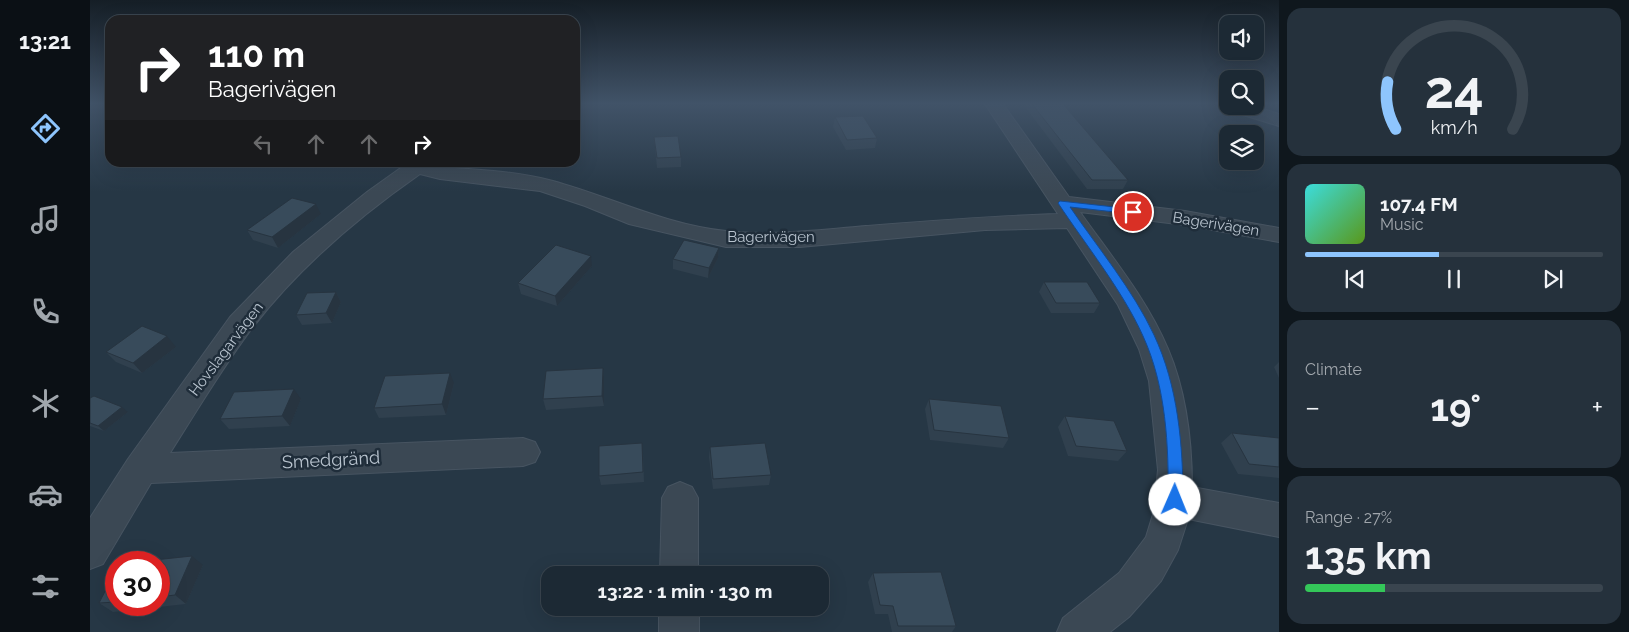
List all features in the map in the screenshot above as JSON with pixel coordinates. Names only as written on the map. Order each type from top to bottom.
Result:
[{"type":"street","points":[[1014,133],[1129,301],[1148,335],[1161,368],[1176,451],[1175,500],[1168,530],[1148,567],[1125,595],[1077,632]]},
{"type":"street","name":"Hovslagarvägen","points":[[90,551],[140,469],[241,324],[292,268],[364,205],[417,167]]},
{"type":"street","name":"Bagerivägen","points":[[425,167],[440,173],[522,181],[545,186],[593,201],[637,219],[726,239],[780,240],[985,223],[1068,212],[1185,218],[1279,235]]},
{"type":"street","name":"Smedgränd","points":[[140,469],[523,452]]},
{"type":"street","points":[[680,498],[680,566]]},
{"type":"street","points":[[1175,500],[1279,520]]},
{"type":"street","points":[[679,616],[679,632]]},
{"type":"building","points":[[844,133],[874,133],[877,138],[847,140]]},
{"type":"building","points":[[1055,133],[1088,133],[1128,180],[1092,180]]},
{"type":"building","points":[[678,136],[681,157],[657,158],[654,137]]},
{"type":"building","points":[[292,198],[316,204],[272,237],[247,230]]},
{"type":"building","points":[[684,240],[719,248],[709,268],[673,259]]},
{"type":"building","points":[[556,245],[591,256],[555,296],[518,283]]},
{"type":"building","points":[[1044,282],[1087,282],[1100,303],[1056,303]]},
{"type":"building","points":[[336,292],[326,313],[296,315],[307,293]]},
{"type":"building","points":[[142,326],[167,336],[133,363],[106,352]]},
{"type":"building","points":[[603,368],[602,396],[543,399],[546,371]]},
{"type":"building","points":[[450,373],[442,404],[374,408],[385,376]]},
{"type":"building","points":[[294,389],[282,416],[220,419],[234,392]]},
{"type":"building","points":[[94,396],[122,407],[98,426],[90,423],[90,398]]},
{"type":"building","points":[[929,399],[1001,406],[1009,438],[934,430]]},
{"type":"building","points":[[1065,416],[1114,421],[1127,451],[1076,446]]},
{"type":"building","points":[[1232,433],[1279,438],[1279,467],[1249,464]]},
{"type":"building","points":[[642,443],[643,472],[599,476],[599,446]]},
{"type":"building","points":[[765,443],[771,475],[713,479],[710,447]]},
{"type":"building","points":[[192,556],[175,595],[170,596],[170,558]]},
{"type":"building","points":[[941,572],[956,626],[898,626],[893,606],[880,605],[873,573]]},
{"type":"building","points":[[105,591],[105,603],[99,603]]},
{"type":"route","points":[[1133,212],[1063,203],[1129,301],[1148,335],[1161,368],[1176,451],[1175,500]]}]
